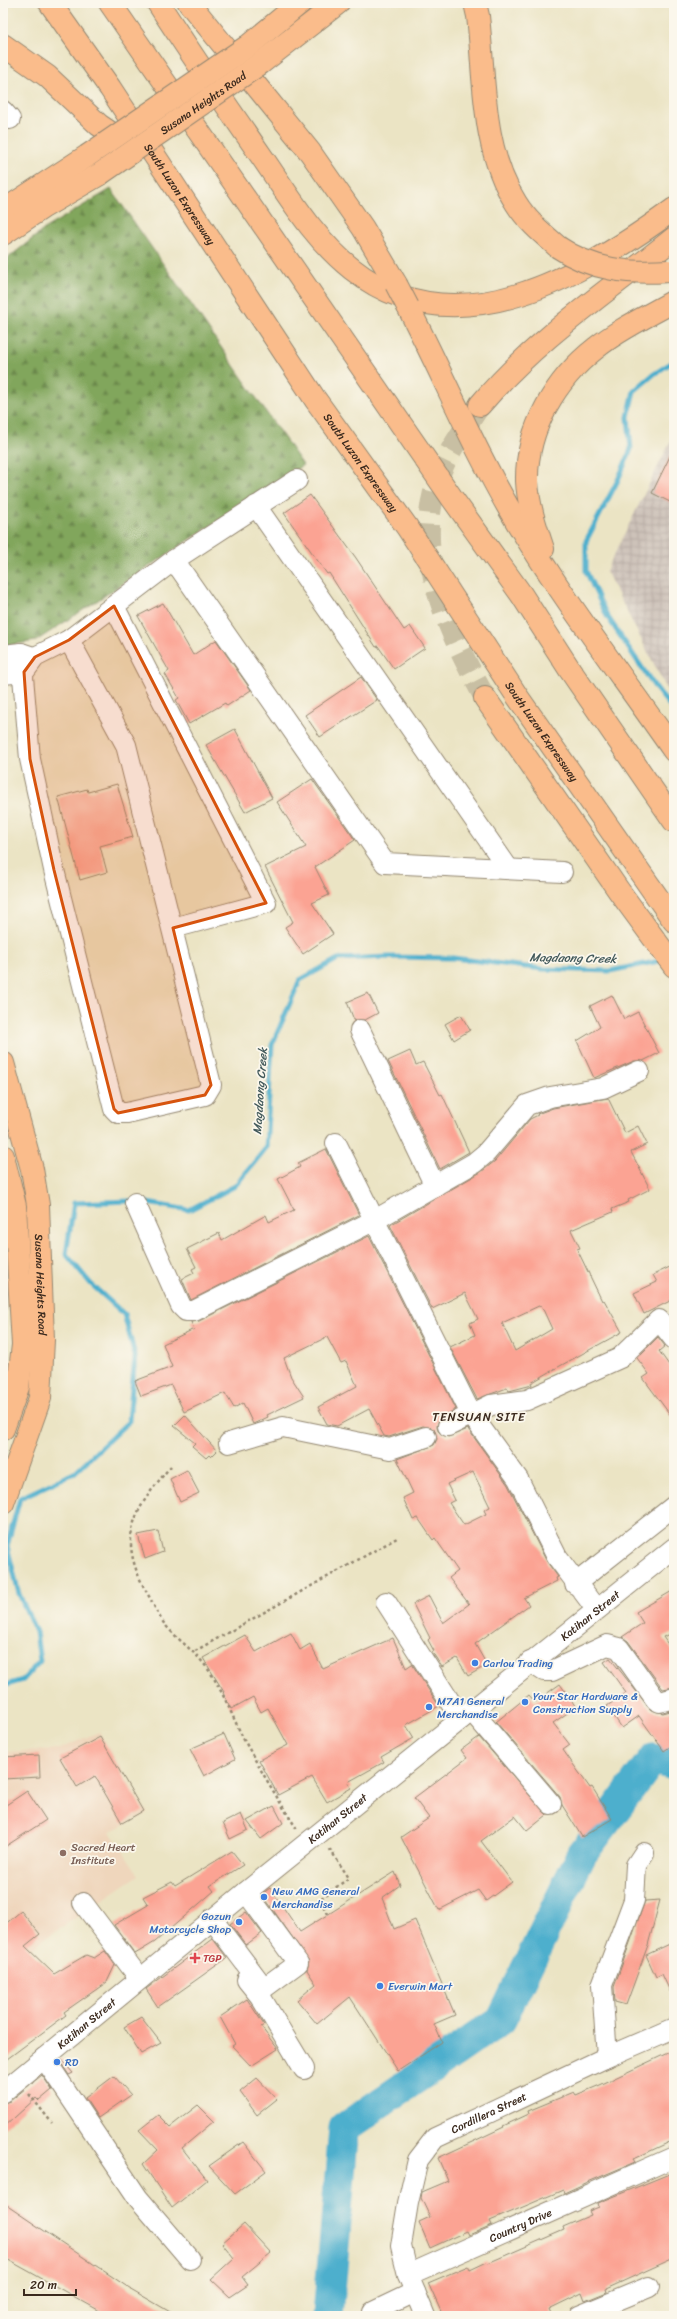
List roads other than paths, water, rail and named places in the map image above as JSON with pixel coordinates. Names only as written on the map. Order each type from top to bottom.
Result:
[{"type":"main road","name":"South Luzon Expressway","points":[[50,3],[164,169],[315,399],[406,527],[517,696],[674,921]]},
{"type":"main road","points":[[110,3],[452,498],[521,594],[570,670],[674,821]]},
{"type":"main road","points":[[158,3],[315,233],[357,273],[373,283],[409,299],[440,305],[462,306],[484,304],[524,293],[567,275],[608,252],[674,209]]},
{"type":"main road","points":[[189,3],[310,152],[363,228],[408,307],[504,500],[552,577],[674,751]]},
{"type":"main road","name":"Susana Heights Road","points":[[3,211],[87,156],[248,46],[300,3]]},
{"type":"main road","name":"Susana Heights Road","points":[[3,234],[42,208],[100,174],[261,63],[338,3]]},
{"type":"main road","points":[[475,3],[478,16],[491,141],[497,167],[508,190],[523,214],[558,247],[577,259],[606,268],[638,272],[671,270]]},
{"type":"main road","points":[[3,45],[47,76],[99,125],[164,169]]},
{"type":"main road","points":[[480,405],[519,362],[559,327],[674,238]]},
{"type":"main road","points":[[552,577],[532,510],[527,481],[532,446],[545,408],[562,381],[596,348],[623,329],[674,301]]},
{"type":"main road","points":[[485,698],[619,891],[674,966]]},
{"type":"main road","name":"Susana Heights Road","points":[[3,1063],[32,1169],[38,1205],[43,1340],[40,1398],[3,1503]]},
{"type":"main road","name":"Susana Heights Road","points":[[3,1156],[15,1206],[23,1345],[18,1387],[5,1417]]},
{"type":"street","points":[[3,674],[20,659],[68,640],[174,560],[297,480]]},
{"type":"street","points":[[256,506],[508,868]]},
{"type":"street","points":[[174,560],[385,863],[508,868],[562,872]]},
{"type":"street","points":[[114,606],[266,903],[173,928]]},
{"type":"street","points":[[20,659],[30,758],[41,810],[114,1109],[118,1113],[127,1113],[205,1095],[211,1085],[173,928],[126,745],[68,640]]},
{"type":"street","points":[[360,1030],[434,1186]]},
{"type":"street","points":[[135,1203],[181,1306],[186,1311],[194,1311],[375,1220],[474,1163],[486,1153],[527,1105],[550,1097],[603,1088],[640,1070]]},
{"type":"street","points":[[336,1143],[471,1414],[518,1479],[557,1557],[575,1584],[596,1610]]},
{"type":"street","points":[[448,1426],[491,1405],[527,1400],[620,1358],[659,1320],[674,1339]]},
{"type":"street","points":[[229,1443],[283,1427],[390,1449],[426,1437]]},
{"type":"street","points":[[575,1584],[674,1506]]},
{"type":"street","name":"Katihan Street","points":[[3,2092],[312,1838],[674,1548]]},
{"type":"street","points":[[386,1602],[466,1714],[551,1804]]},
{"type":"street","points":[[530,1662],[544,1671],[552,1671],[608,1644],[614,1645],[619,1648],[656,1700],[660,1702],[674,1698]]},
{"type":"street","points":[[606,2057],[602,1985],[634,1900],[636,1865],[644,1853]]},
{"type":"street","points":[[209,1922],[264,1988],[298,1963],[246,1892]]},
{"type":"street","points":[[83,1903],[140,1979]]},
{"type":"street","points":[[209,1922],[260,1996],[304,2070]]},
{"type":"street","name":"Cordillera Street","points":[[412,2283],[401,2246],[408,2203],[418,2160],[435,2138],[606,2057],[674,2028]]},
{"type":"street","points":[[44,2058],[138,2198],[190,2259]]},
{"type":"street","name":"Country Drive","points":[[373,2312],[412,2283],[674,2157]]},
{"type":"street","points":[[412,2283],[425,2316]]},
{"type":"street","points":[[579,2316],[649,2286]]},
{"type":"waterway","name":"Magdaong Creek","points":[[674,361],[654,374],[634,391],[628,417],[631,449],[618,480],[586,541],[586,571],[607,616],[657,690],[674,711]]},
{"type":"waterway","name":"Magdaong Creek","points":[[141,1202],[189,1210],[235,1186],[266,1148],[272,1045],[300,980],[338,959],[389,957],[453,958],[543,969],[610,971],[659,961]]},
{"type":"waterway","name":"Magdaong Creek","points":[[3,1686],[23,1680],[40,1661],[36,1632],[19,1594],[7,1546],[20,1498],[74,1473],[129,1421],[135,1356],[124,1314],[91,1284],[66,1254],[74,1203],[131,1201]]},
{"type":"waterway","points":[[328,2316],[344,2128],[501,2020],[582,1854],[653,1759],[674,1765]]},
{"type":"tunnel","points":[[480,405],[455,444],[440,474],[430,513],[429,541],[432,568],[439,596],[448,622],[459,648],[485,698]]},
{"type":"place","name":"Carlou Trading","points":[[475,1663]]},
{"type":"place","name":"Your Star Hardware & Construction Supply","points":[[525,1702]]},
{"type":"place","name":"M7A1 General Merchandise","points":[[429,1707]]},
{"type":"place","name":"Sacred Heart Institute","points":[[63,1853]]},
{"type":"place","name":"New AMG General Merchandise","points":[[264,1897]]},
{"type":"place","name":"Gozun Motorcycle Shop","points":[[239,1922]]},
{"type":"place","name":"TGP","points":[[195,1958]]},
{"type":"place","name":"Everwin Mart","points":[[380,1986]]},
{"type":"place","name":"RD","points":[[57,2062]]},
{"type":"district","name":"TENSUAN SITE","points":[[479,1417]]}]
